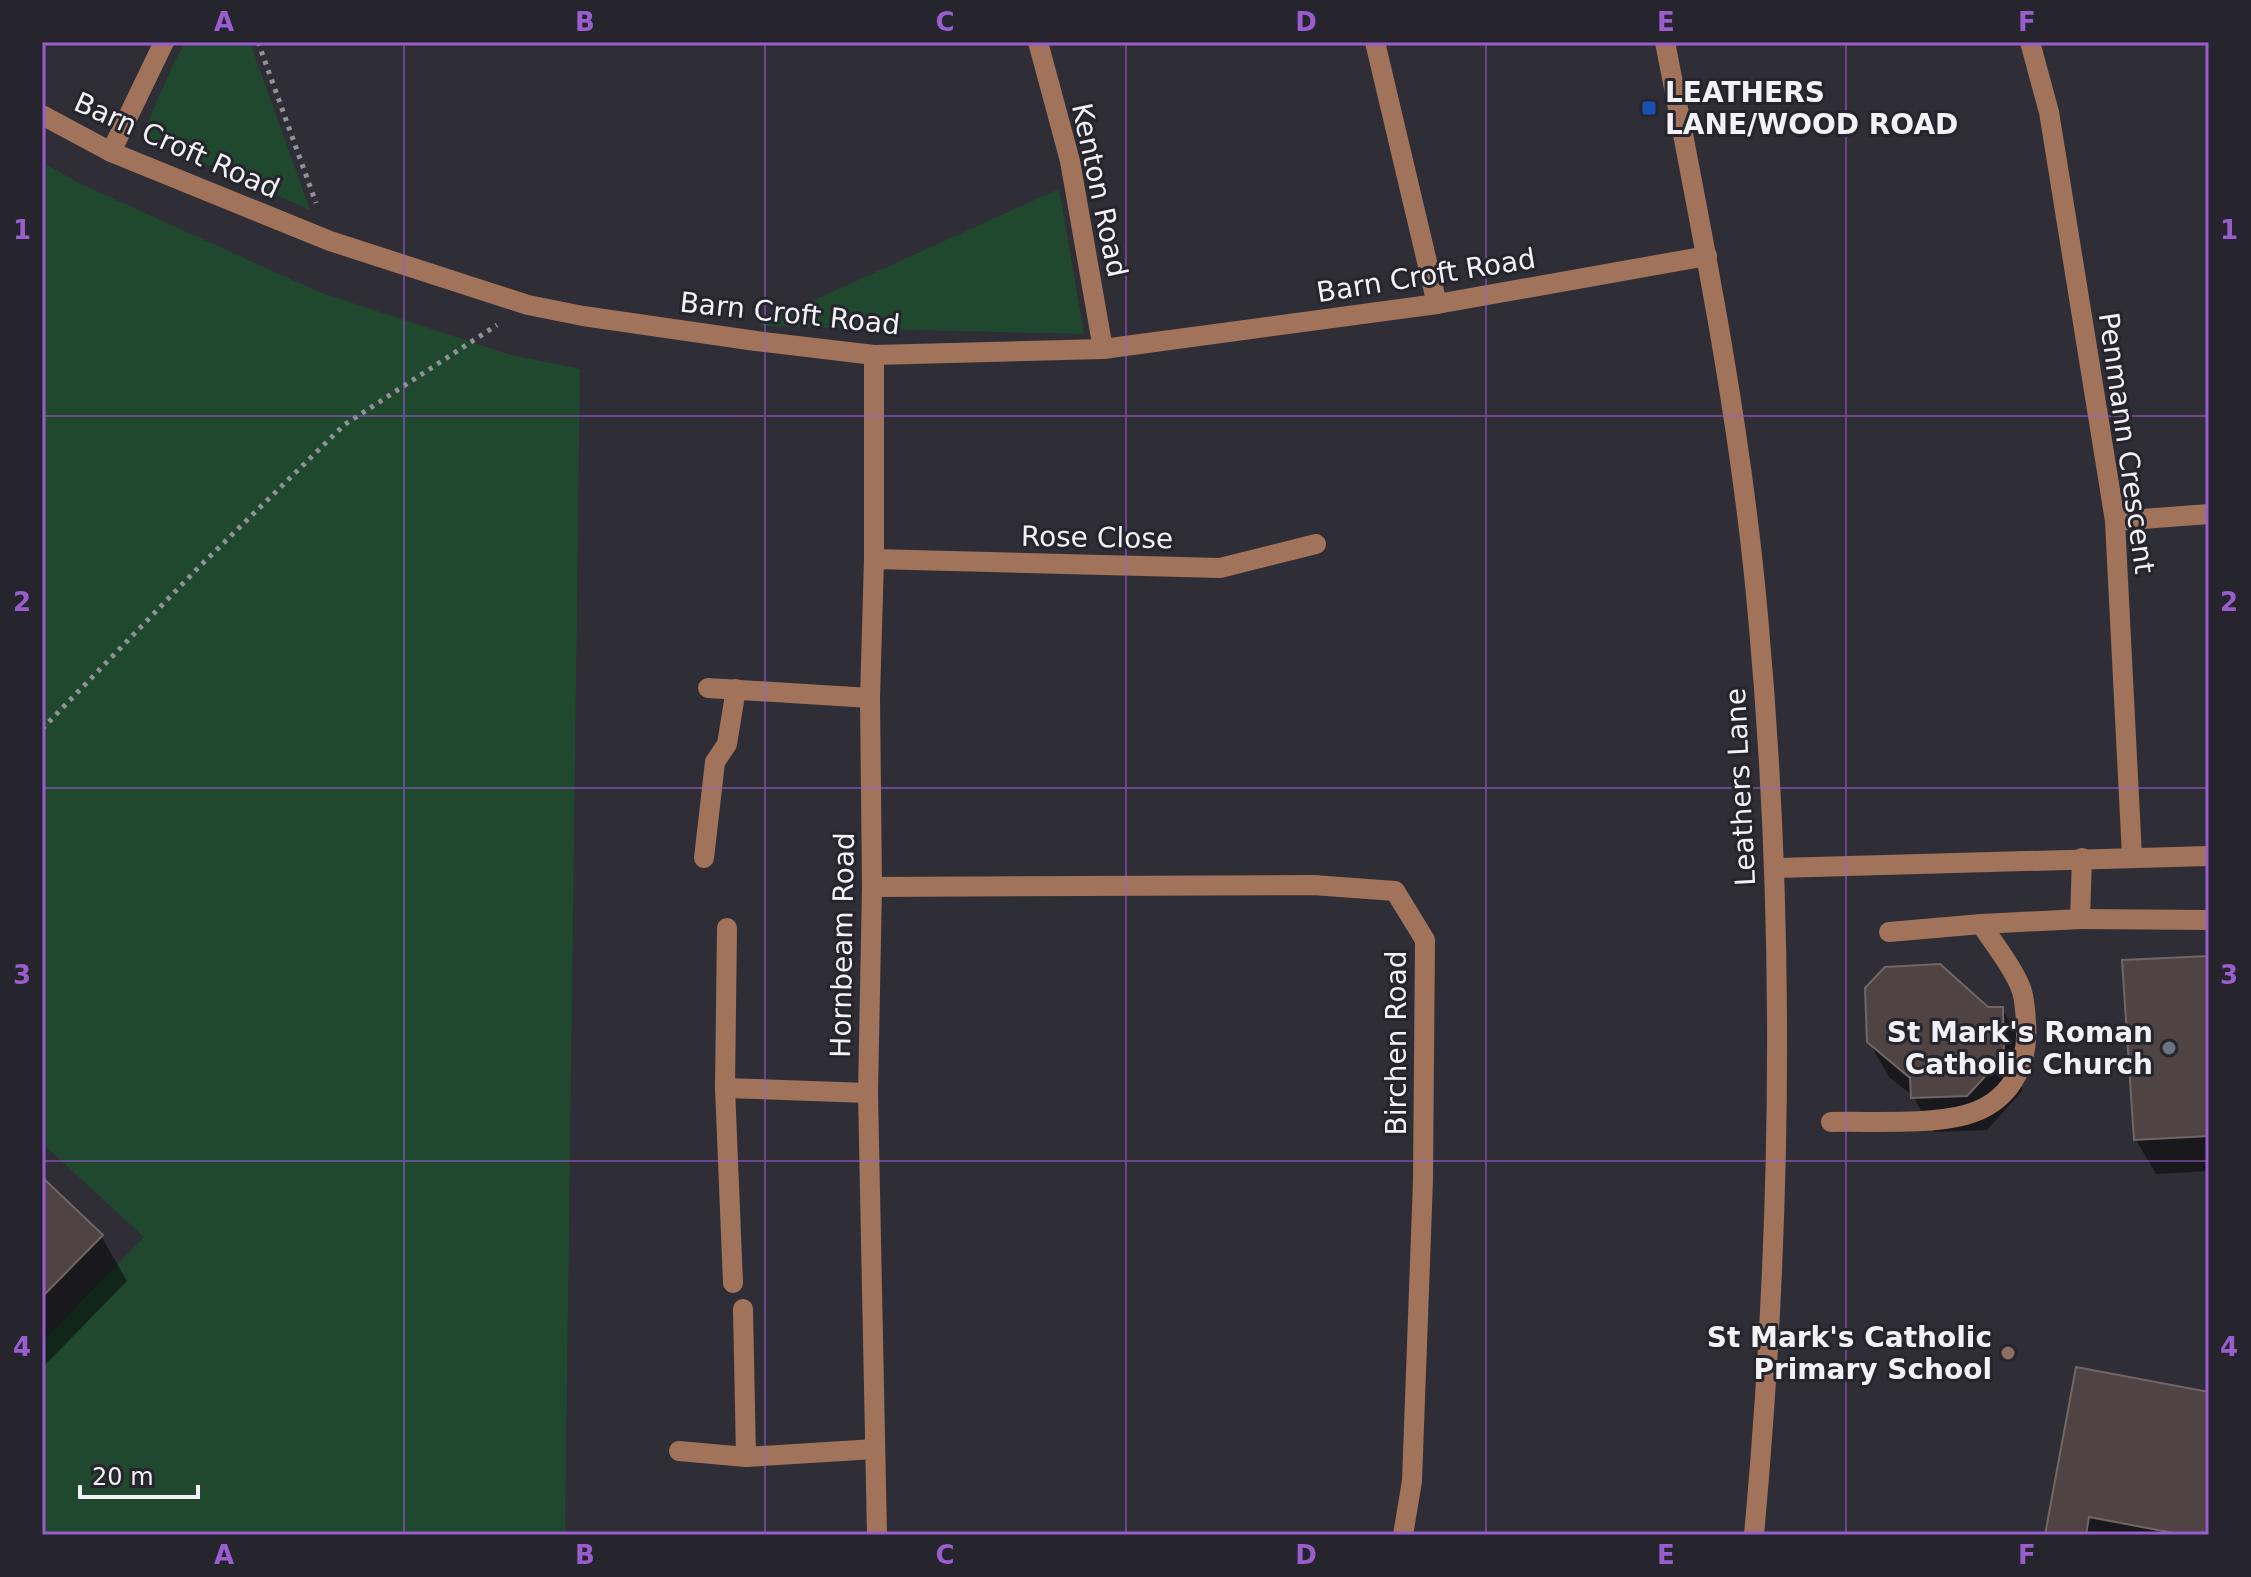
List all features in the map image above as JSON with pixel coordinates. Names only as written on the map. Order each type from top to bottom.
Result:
[{"type":"street","points":[[111,152],[164,42]]},
{"type":"street","name":"Kenton Road","points":[[1038,42],[1070,161],[1103,349]]},
{"type":"street","points":[[1375,42],[1437,304]]},
{"type":"street","name":"Leathers Lane","points":[[1665,42],[1707,256],[1742,478],[1758,613],[1774,868],[1778,1071],[1774,1267],[1754,1535]]},
{"type":"street","name":"Penmann Crescent","points":[[2030,42],[2049,112],[2115,521],[2132,856]]},
{"type":"street","name":"Barn Croft Road","points":[[42,115],[111,152],[330,241],[528,305],[756,341],[874,355],[1103,349],[1437,304],[1707,256]]},
{"type":"street","name":"Hornbeam Road","points":[[874,355],[868,1093],[877,1535]]},
{"type":"street","points":[[2115,521],[2209,514]]},
{"type":"street","name":"Rose Close","points":[[874,559],[1220,568],[1316,544]]},
{"type":"street","points":[[708,688],[870,698]]},
{"type":"street","points":[[704,858],[715,762],[727,744],[736,689]]},
{"type":"street","points":[[1774,868],[2209,856]]},
{"type":"street","points":[[2080,919],[2082,858]]},
{"type":"street","name":"Birchen Road","points":[[872,887],[1313,885],[1395,891],[1425,940],[1423,1180],[1412,1481],[1403,1535]]},
{"type":"street","points":[[1889,932],[2080,919],[2209,920]]},
{"type":"street","points":[[1831,1122],[1948,1119],[1968,1115],[1993,1102],[2015,1080],[2024,1062],[2026,1048],[2022,989],[1981,924]]},
{"type":"street","points":[[727,928],[725,1088],[733,1283]]},
{"type":"street","points":[[725,1088],[868,1093]]},
{"type":"street","points":[[743,1309],[746,1457]]},
{"type":"street","points":[[679,1451],[746,1457],[875,1449]]},
{"type":"path","points":[[258,42],[330,241]]},
{"type":"path","points":[[42,729],[197,569],[344,425],[528,305]]},
{"type":"green space","points":[[186,42],[250,42],[310,210],[142,135]]},
{"type":"green space","points":[[42,162],[79,183],[319,292],[511,355],[580,369],[565,1535],[42,1535],[42,1342],[144,1237],[42,1143]]},
{"type":"green space","points":[[1059,189],[1084,334],[757,326]]},
{"type":"building","name":"St Mark's Roman Catholic Church","points":[[2209,956],[2209,1136],[2134,1140],[2122,960]]},
{"type":"building","name":"St Mark's Roman Catholic Church","points":[[1940,964],[1988,1007],[2003,1007],[2004,1056],[1967,1096],[1911,1098],[1910,1078],[1867,1042],[1865,988],[1885,967]]},
{"type":"building","points":[[42,1177],[103,1235],[42,1297]]},
{"type":"building","points":[[2076,1367],[2209,1392],[2209,1535],[2184,1535],[2089,1517],[2086,1535],[2045,1535]]},
{"type":"place","name":"LEATHERS LANE/WOOD ROAD","points":[[1649,108]]},
{"type":"place","name":"St Mark's Roman Catholic Church","points":[[2169,1048]]},
{"type":"place","name":"St Mark's Catholic Primary School","points":[[2008,1353]]}]
